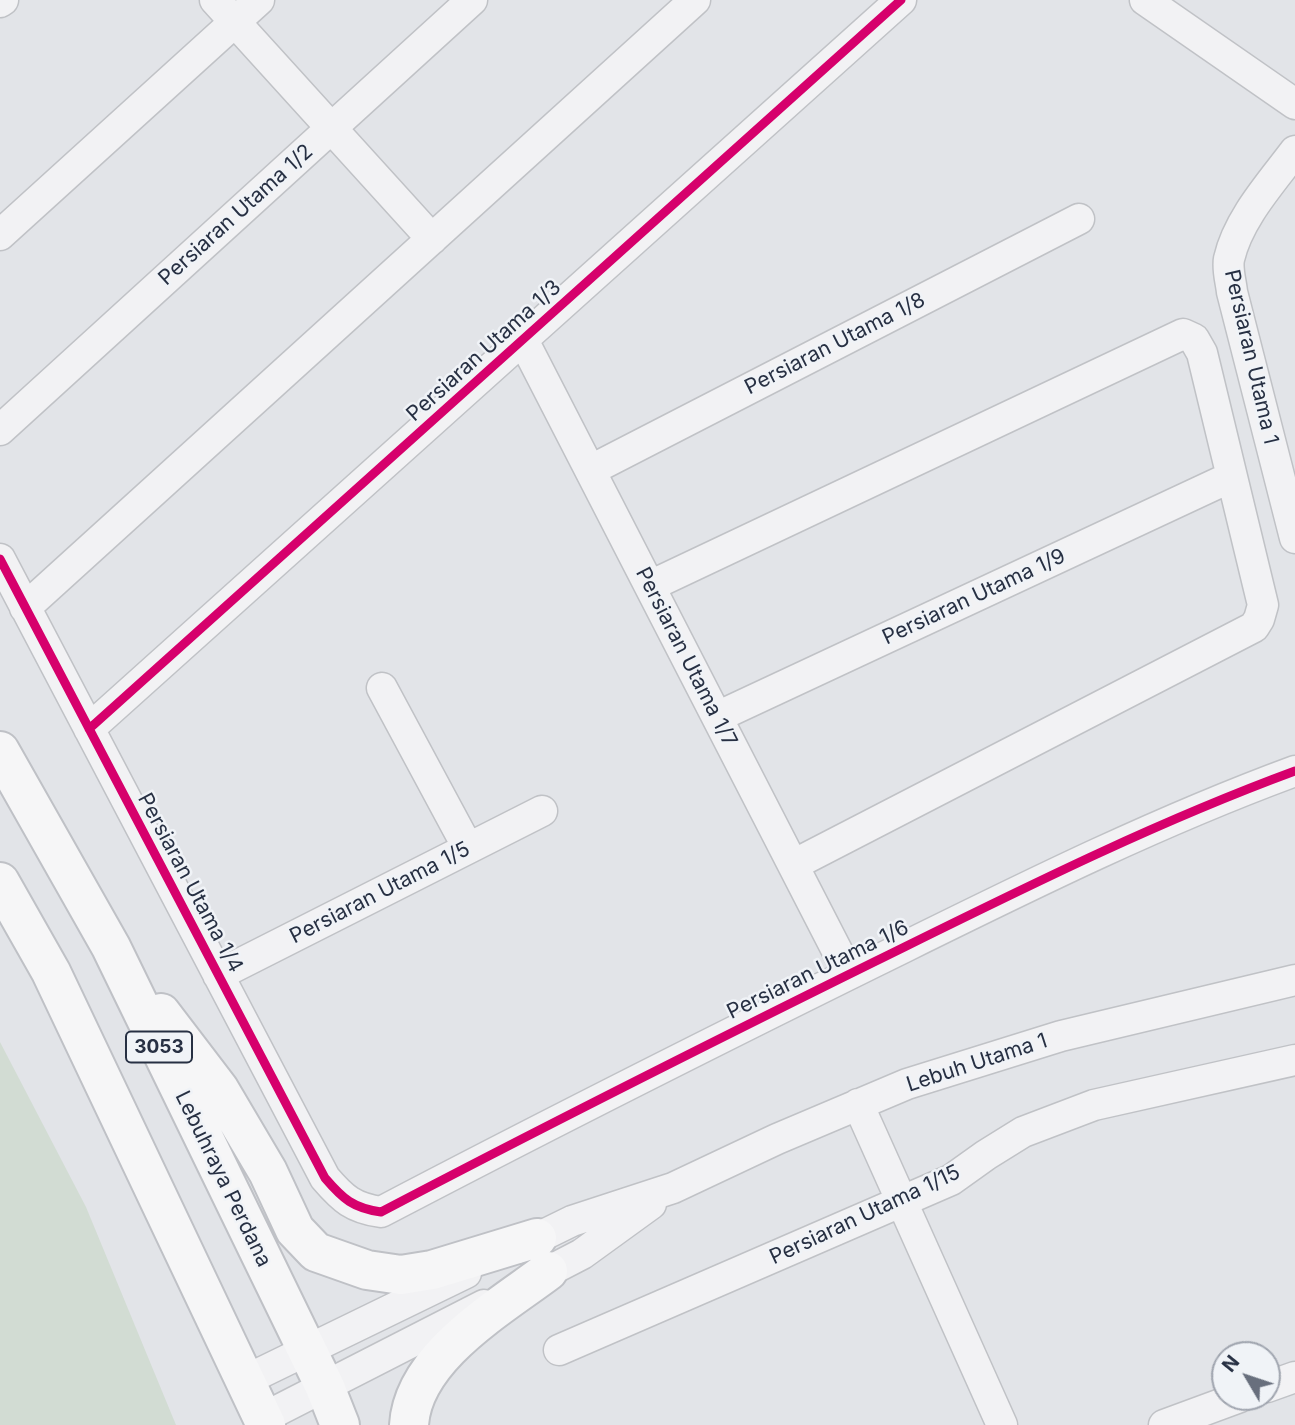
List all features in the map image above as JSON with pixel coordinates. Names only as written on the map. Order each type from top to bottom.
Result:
[{"type":"main road","name":"Lebuhraya Perdana","points":[[0,751],[111,947],[325,1387],[340,1425]]},
{"type":"main road","name":"3053","points":[[0,882],[51,972],[265,1422]]},
{"type":"main road","points":[[111,947],[219,1089],[268,1172],[295,1230],[316,1252],[367,1270],[401,1275],[542,1254]]},
{"type":"main road","points":[[409,1425],[410,1411],[426,1376],[453,1343],[542,1254]]},
{"type":"street","points":[[0,235],[225,11],[258,0]]},
{"type":"street","name":"Persiaran Utama 1/2","points":[[0,430],[472,0]]},
{"type":"street","points":[[25,608],[695,0]]},
{"type":"street","name":"Persiaran Utama 1/3","points":[[89,729],[901,0]]},
{"type":"street","points":[[1145,0],[1295,104]]},
{"type":"street","points":[[225,11],[432,239]]},
{"type":"street","name":"Persiaran Utama 1","points":[[1295,151],[1251,211],[1228,261],[1232,292],[1295,538]]},
{"type":"street","name":"Persiaran Utama 1/8","points":[[591,470],[1079,219]]},
{"type":"street","points":[[650,586],[1183,334],[1194,339],[1202,353],[1263,605],[1254,627],[793,865]]},
{"type":"street","name":"Persiaran Utama 1/7","points":[[523,340],[849,974]]},
{"type":"street","name":"Persiaran Utama 1/9","points":[[718,717],[1231,477]]},
{"type":"street","name":"Persiaran Utama 1/4","points":[[0,559],[325,1178],[343,1199],[364,1210]]},
{"type":"street","points":[[382,688],[468,848]]},
{"type":"street","name":"Persiaran Utama 1/6","points":[[364,1210],[381,1212],[563,1116],[1081,860],[1216,800],[1295,771]]},
{"type":"street","name":"Persiaran Utama 1/5","points":[[218,975],[542,811]]},
{"type":"street","name":"Lebuh Utama 1","points":[[542,1254],[582,1254],[673,1188],[907,1084],[1061,1036],[1295,980]]},
{"type":"street","name":"Persiaran Utama 1/15","points":[[559,1350],[951,1180],[1023,1132],[1094,1105],[1295,1060]]},
{"type":"street","points":[[858,1104],[1002,1425]]},
{"type":"street","points":[[246,1380],[306,1351],[542,1254]]},
{"type":"street","points":[[265,1422],[542,1254]]},
{"type":"street","points":[[1164,1425],[1211,1408]]},
{"type":"shaded area","points":[[0,1042],[86,1207],[176,1425],[0,1425]]},
{"type":"cycle path","points":[[89,729],[901,0]]},
{"type":"cycle path","points":[[0,559],[325,1178],[349,1201],[381,1212],[690,1054],[1031,885],[1188,813],[1295,771]]}]
